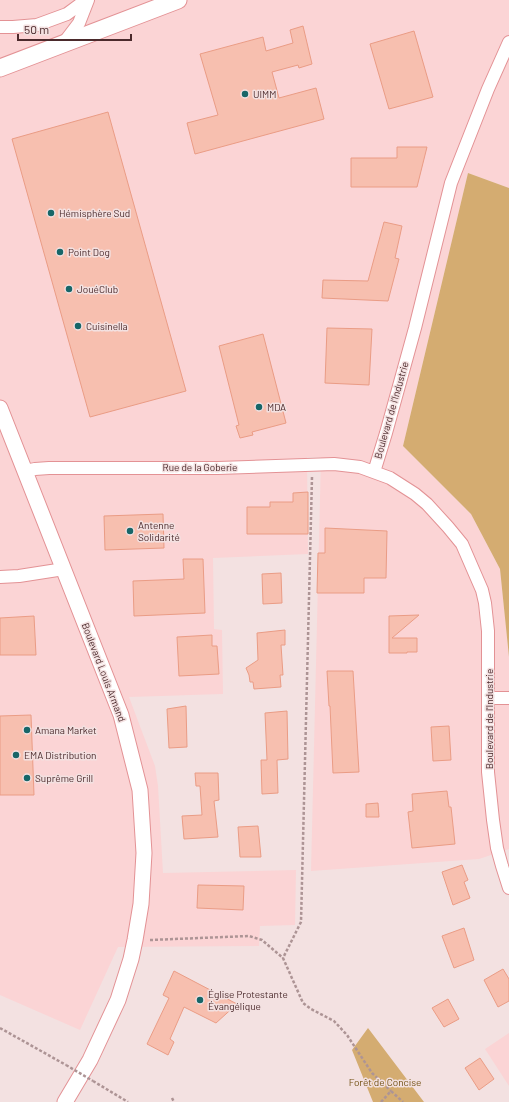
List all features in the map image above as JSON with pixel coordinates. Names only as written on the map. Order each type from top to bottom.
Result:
[{"type":"main road","points":[[0,68],[178,0]]},
{"type":"street","points":[[0,27],[37,25],[67,14],[87,0]]},
{"type":"street","points":[[62,45],[79,22],[87,0]]},
{"type":"street","name":"Boulevard de l'Industrie","points":[[509,42],[488,89],[452,183],[415,328],[374,472],[390,478],[415,494],[448,527],[462,544],[480,585],[485,603],[488,631],[488,772],[493,820],[502,866],[509,888]]},
{"type":"street","name":"Boulevard Louis Armand","points":[[0,408],[121,715],[140,790],[144,853],[141,904],[131,959],[118,1000],[90,1060],[65,1102]]},
{"type":"street","name":"Rue de la Goberie","points":[[25,471],[49,468],[218,468],[334,464],[360,467],[374,472]]},
{"type":"street","points":[[0,577],[18,576],[64,569]]},
{"type":"street","points":[[489,698],[509,698]]},
{"type":"path","points":[[283,958],[301,922],[313,464]]},
{"type":"path","points":[[135,940],[250,936],[262,940],[283,958],[303,1003],[310,1009],[334,1021],[348,1034],[372,1073],[403,1102]]},
{"type":"path","points":[[0,1028],[93,1080],[128,1102]]},
{"type":"path","points":[[380,1102],[391,1091]]},
{"type":"path","points":[[172,1098],[174,1102]]},
{"type":"shaded area","points":[[0,0],[509,0],[509,188],[468,173],[403,446],[471,514],[500,569],[509,657],[509,849],[479,859],[311,871],[321,457],[307,457],[308,554],[213,558],[214,629],[222,630],[223,694],[129,697],[155,766],[158,786],[163,873],[296,870],[295,925],[260,926],[259,946],[118,947],[80,1030],[0,995]]},
{"type":"shaded area","points":[[509,1033],[509,1086],[485,1049]]},
{"type":"green space","points":[[468,173],[509,188],[509,657],[500,569],[471,514],[403,446]]},
{"type":"green space","name":"Forêt de Concise","points":[[368,1028],[424,1102],[373,1102],[352,1050]]},
{"type":"building","name":"UIMM","points":[[303,26],[312,64],[299,68],[298,65],[272,72],[279,98],[316,88],[324,119],[195,154],[187,123],[218,115],[200,54],[263,37],[266,51],[293,43],[290,30]]},
{"type":"building","points":[[414,31],[433,97],[389,109],[370,44]]},
{"type":"building","points":[[108,112],[186,391],[90,417],[12,139]]},
{"type":"building","points":[[397,147],[427,147],[417,187],[351,187],[351,158],[397,158]]},
{"type":"building","points":[[384,222],[402,226],[395,258],[399,259],[388,301],[322,298],[323,280],[368,281]]},
{"type":"building","points":[[327,328],[372,329],[369,385],[325,383]]},
{"type":"building","points":[[263,334],[286,423],[252,432],[253,435],[240,438],[236,426],[239,425],[219,346]]},
{"type":"building","points":[[308,492],[308,534],[247,534],[247,507],[270,507],[270,502],[293,502],[293,493]]},
{"type":"building","points":[[163,514],[164,548],[105,550],[104,516]]},
{"type":"building","points":[[325,528],[387,531],[386,578],[364,578],[364,593],[317,593],[318,553],[325,553]]},
{"type":"building","points":[[183,559],[203,559],[205,613],[134,616],[133,581],[184,579]]},
{"type":"building","points":[[281,573],[282,603],[263,604],[262,574]]},
{"type":"building","points":[[419,615],[392,638],[417,638],[417,652],[389,653],[389,616]]},
{"type":"building","points":[[34,616],[36,655],[0,655],[0,618]]},
{"type":"building","points":[[285,630],[285,645],[281,645],[283,675],[280,675],[281,687],[254,689],[253,682],[250,682],[246,668],[258,660],[257,633]]},
{"type":"building","points":[[212,635],[212,646],[217,646],[219,674],[179,676],[177,637]]},
{"type":"building","points":[[327,671],[353,671],[359,772],[333,773]]},
{"type":"building","points":[[186,706],[187,747],[169,748],[167,709]]},
{"type":"building","points":[[287,711],[288,759],[277,760],[278,793],[262,794],[261,760],[267,760],[265,713]]},
{"type":"building","name":"EMA Distribution","points":[[31,715],[34,795],[0,795],[0,716]]},
{"type":"building","points":[[449,726],[451,760],[433,761],[431,727]]},
{"type":"building","points":[[195,773],[218,773],[219,800],[214,801],[218,837],[184,839],[182,816],[202,815],[200,786],[196,786]]},
{"type":"building","points":[[447,791],[449,807],[451,807],[455,844],[412,848],[408,812],[413,811],[412,794]]},
{"type":"building","points":[[378,803],[379,817],[366,817],[366,804]]},
{"type":"building","points":[[258,826],[261,857],[240,857],[238,827]]},
{"type":"building","points":[[462,865],[468,880],[464,882],[470,898],[453,905],[442,872]]},
{"type":"building","points":[[198,885],[244,886],[243,910],[197,908]]},
{"type":"building","points":[[464,928],[474,960],[454,968],[442,936]]},
{"type":"building","points":[[503,969],[509,979],[509,1001],[498,1007],[484,980]]},
{"type":"building","name":"Église Protestante Évangélique","points":[[174,971],[237,1004],[216,1023],[184,1007],[170,1039],[174,1042],[168,1055],[147,1044],[169,998],[163,995]]},
{"type":"building","points":[[448,999],[459,1019],[444,1027],[432,1008]]},
{"type":"building","points":[[480,1058],[494,1079],[479,1090],[465,1068]]},
{"type":"place","name":"UIMM","points":[[245,94]]},
{"type":"place","name":"Hémisphère Sud","points":[[51,213]]},
{"type":"place","name":"Point Dog","points":[[60,252]]},
{"type":"place","name":"JouéClub","points":[[69,289]]},
{"type":"place","name":"Cuisinella","points":[[78,326]]},
{"type":"place","name":"MDA","points":[[259,407]]},
{"type":"place","name":"Antenne Solidarité","points":[[130,531]]},
{"type":"place","name":"Amana Market","points":[[27,730]]},
{"type":"place","name":"EMA Distribution","points":[[16,755]]},
{"type":"place","name":"Suprême Grill","points":[[27,778]]},
{"type":"place","name":"Église Protestante Évangélique","points":[[200,1000]]}]
